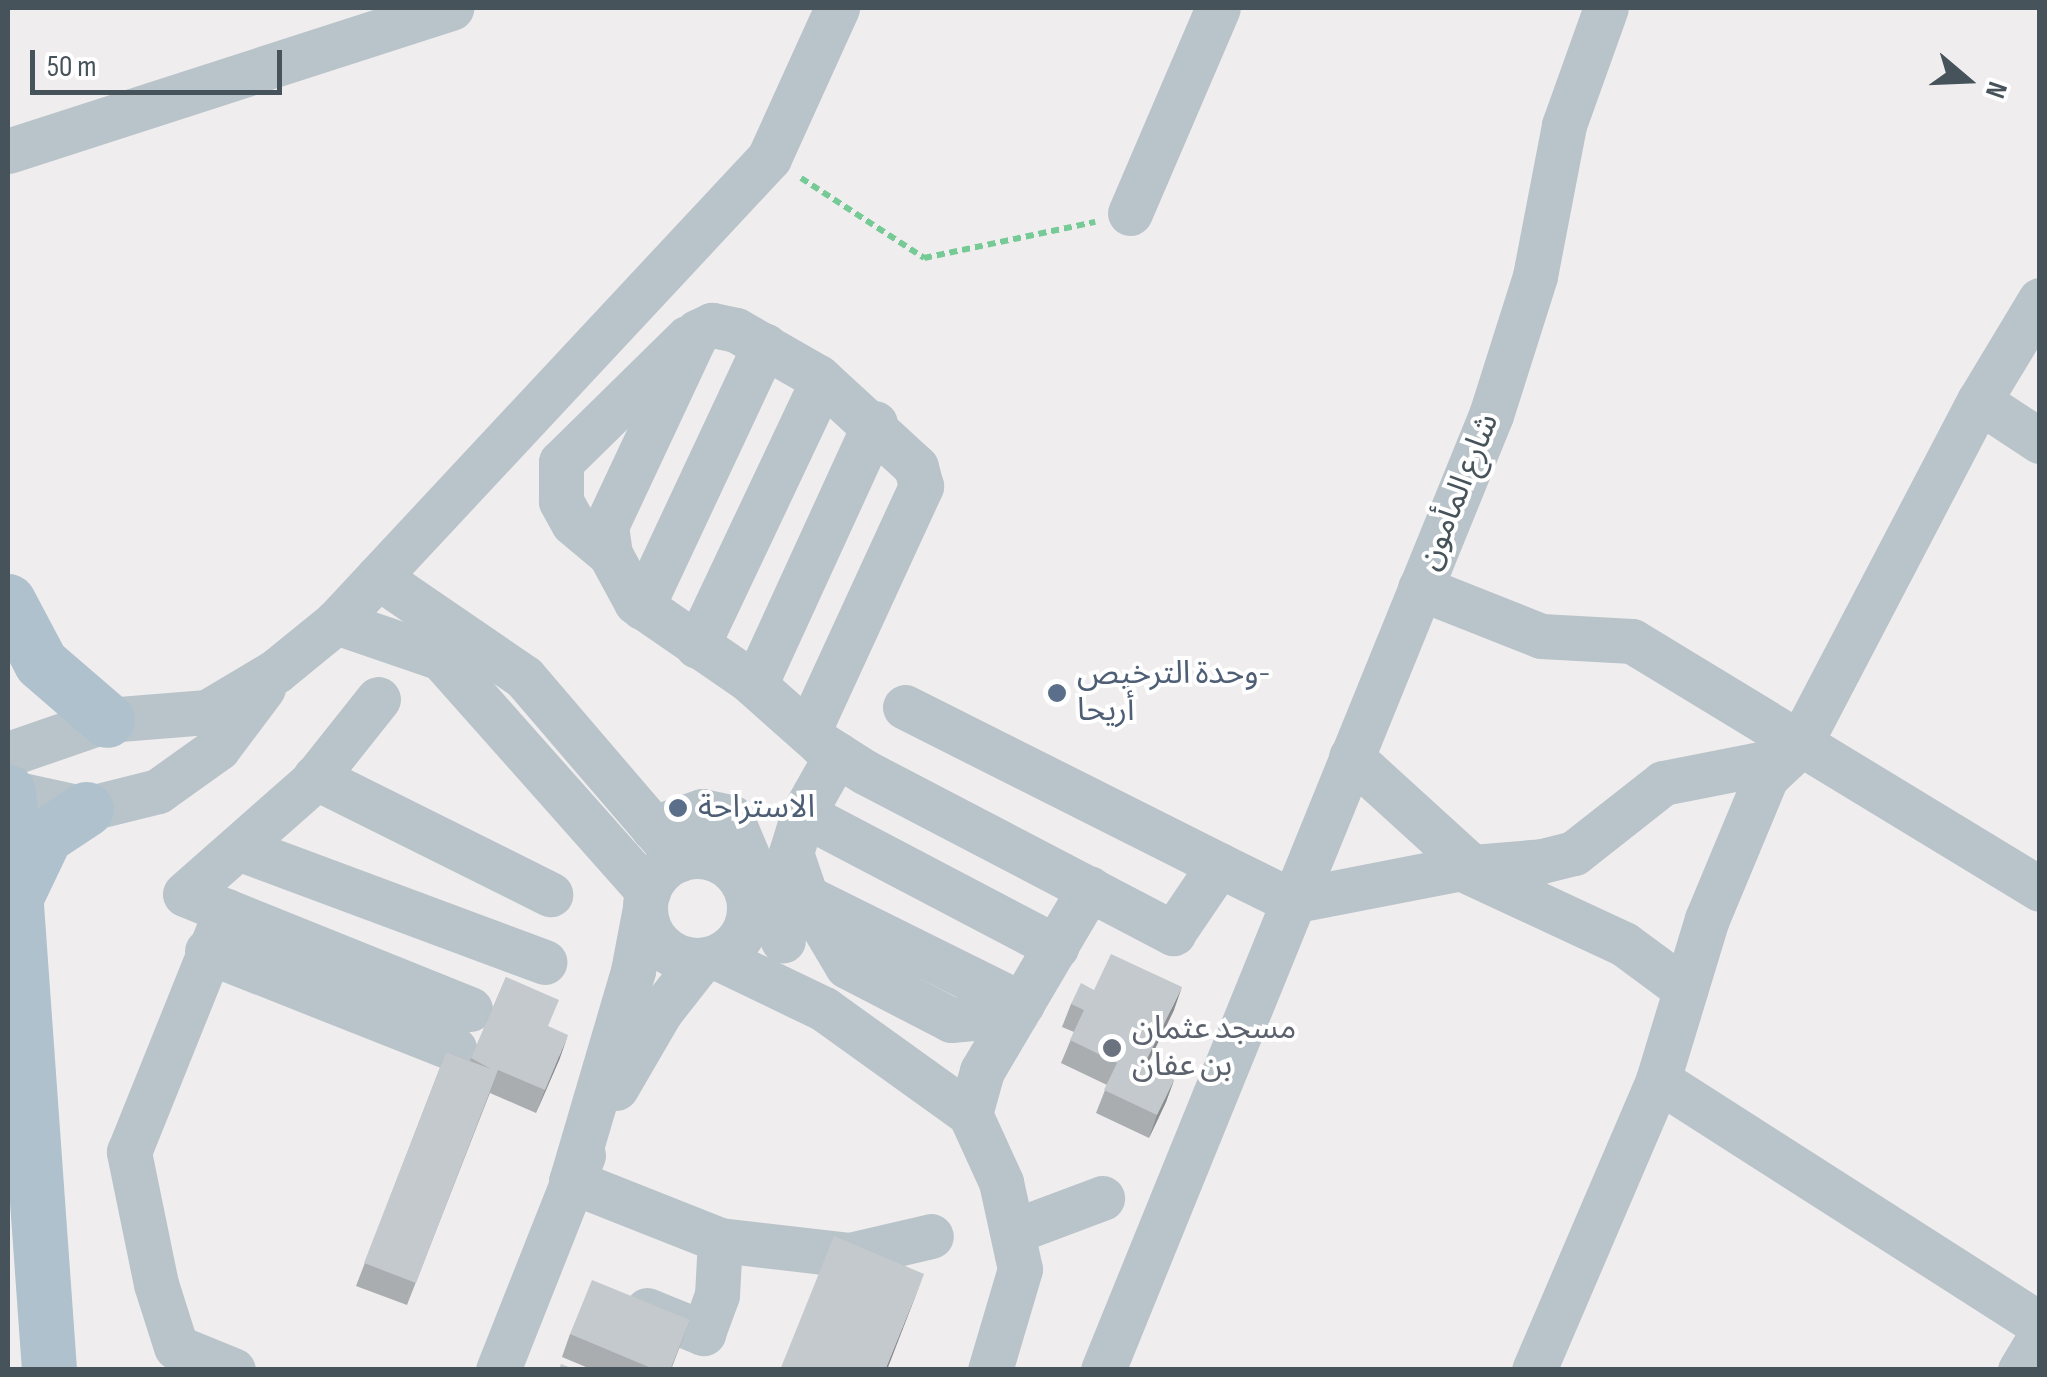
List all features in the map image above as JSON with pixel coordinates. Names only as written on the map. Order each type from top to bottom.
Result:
[{"type":"main road","points":[[8,600],[40,663],[107,720]]},
{"type":"main road","points":[[8,792],[48,1370]]},
{"type":"main road","points":[[15,898],[45,836],[86,809]]},
{"type":"street","points":[[8,151],[452,8]]},
{"type":"street","points":[[8,754],[107,720],[207,712],[276,671],[336,622],[770,158],[837,8]]},
{"type":"street","points":[[1130,213],[1218,8]]},
{"type":"street","name":"شارع المأمون","points":[[1103,1370],[1516,348],[1564,125],[1606,8]]},
{"type":"street","points":[[1534,1370],[1658,1080],[1706,919],[1766,777],[1792,753],[1979,401],[2040,300]]},
{"type":"street","points":[[1019,1009],[806,897],[791,853],[822,743],[920,486],[916,467],[876,423],[822,381],[764,345],[712,325],[697,332],[646,371],[561,462],[561,501],[573,523],[610,554],[642,608],[755,685],[822,743],[1174,933],[1219,865]]},
{"type":"street","points":[[610,554],[606,526],[697,332]]},
{"type":"street","points":[[642,608],[764,345]]},
{"type":"street","points":[[696,646],[822,381]]},
{"type":"street","points":[[1979,401],[2040,441]]},
{"type":"street","points":[[755,685],[876,423]]},
{"type":"street","points":[[378,576],[524,676],[667,844],[721,861],[736,872],[750,904],[883,1047],[970,1114],[1017,1230],[1020,1269],[990,1370]]},
{"type":"street","points":[[1420,588],[1541,636],[1632,641],[1792,753],[2040,889]]},
{"type":"street","points":[[336,622],[441,658],[646,900],[656,941],[668,952],[708,959],[883,1047]]},
{"type":"street","points":[[8,792],[86,809],[158,791],[218,748],[276,671]]},
{"type":"street","points":[[206,951],[462,1029],[185,894],[315,777],[378,700]]},
{"type":"street","points":[[905,706],[1292,902],[1467,868],[1574,853],[1663,783],[1792,753]]},
{"type":"street","points":[[1352,757],[1467,868],[1624,944],[1686,989]]},
{"type":"street","points":[[315,777],[550,894]]},
{"type":"street","points":[[498,1370],[571,1181],[637,957],[646,900],[667,844],[702,811],[731,817],[783,941]]},
{"type":"street","points":[[803,814],[1056,946]]},
{"type":"street","points":[[238,848],[545,962]]},
{"type":"street","points":[[970,1114],[982,1071],[1090,888]]},
{"type":"street","points":[[571,1181],[632,1055],[708,959],[742,936],[750,904]]},
{"type":"street","points":[[226,911],[206,951],[129,1152],[156,1284],[176,1347],[233,1370]]},
{"type":"street","points":[[1658,1080],[2040,1324]]},
{"type":"street","points":[[571,1181],[720,1240],[850,1255],[931,1236]]},
{"type":"street","points":[[1017,1230],[1102,1198]]},
{"type":"street","points":[[647,1310],[702,1333],[717,1296],[720,1240]]},
{"type":"street","points":[[2020,1370],[2040,1337]]},
{"type":"path","points":[[770,158],[924,258],[1130,213]]},
{"type":"building","name":"مسجد عثمان بن عفان","points":[[1111,954],[1182,987],[1144,1065],[1174,1080],[1157,1115],[1104,1090],[1117,1063],[1070,1040],[1084,1010],[1071,1004],[1081,983],[1094,990]]},
{"type":"building","points":[[506,977],[559,1000],[548,1026],[568,1035],[545,1090],[498,1070],[416,1283],[364,1263],[446,1052],[491,1069],[471,1058]]},
{"type":"building","points":[[834,1236],[924,1274],[885,1370],[780,1370]]},
{"type":"building","points":[[592,1280],[690,1320],[670,1370],[656,1370],[570,1334]]},
{"type":"place","name":"وحدة الترخيص- أريحا","points":[[1057,693]]},
{"type":"place","name":"الاستراحة","points":[[678,808]]},
{"type":"place","name":"مسجد عثمان بن عفان","points":[[1112,1048]]}]
